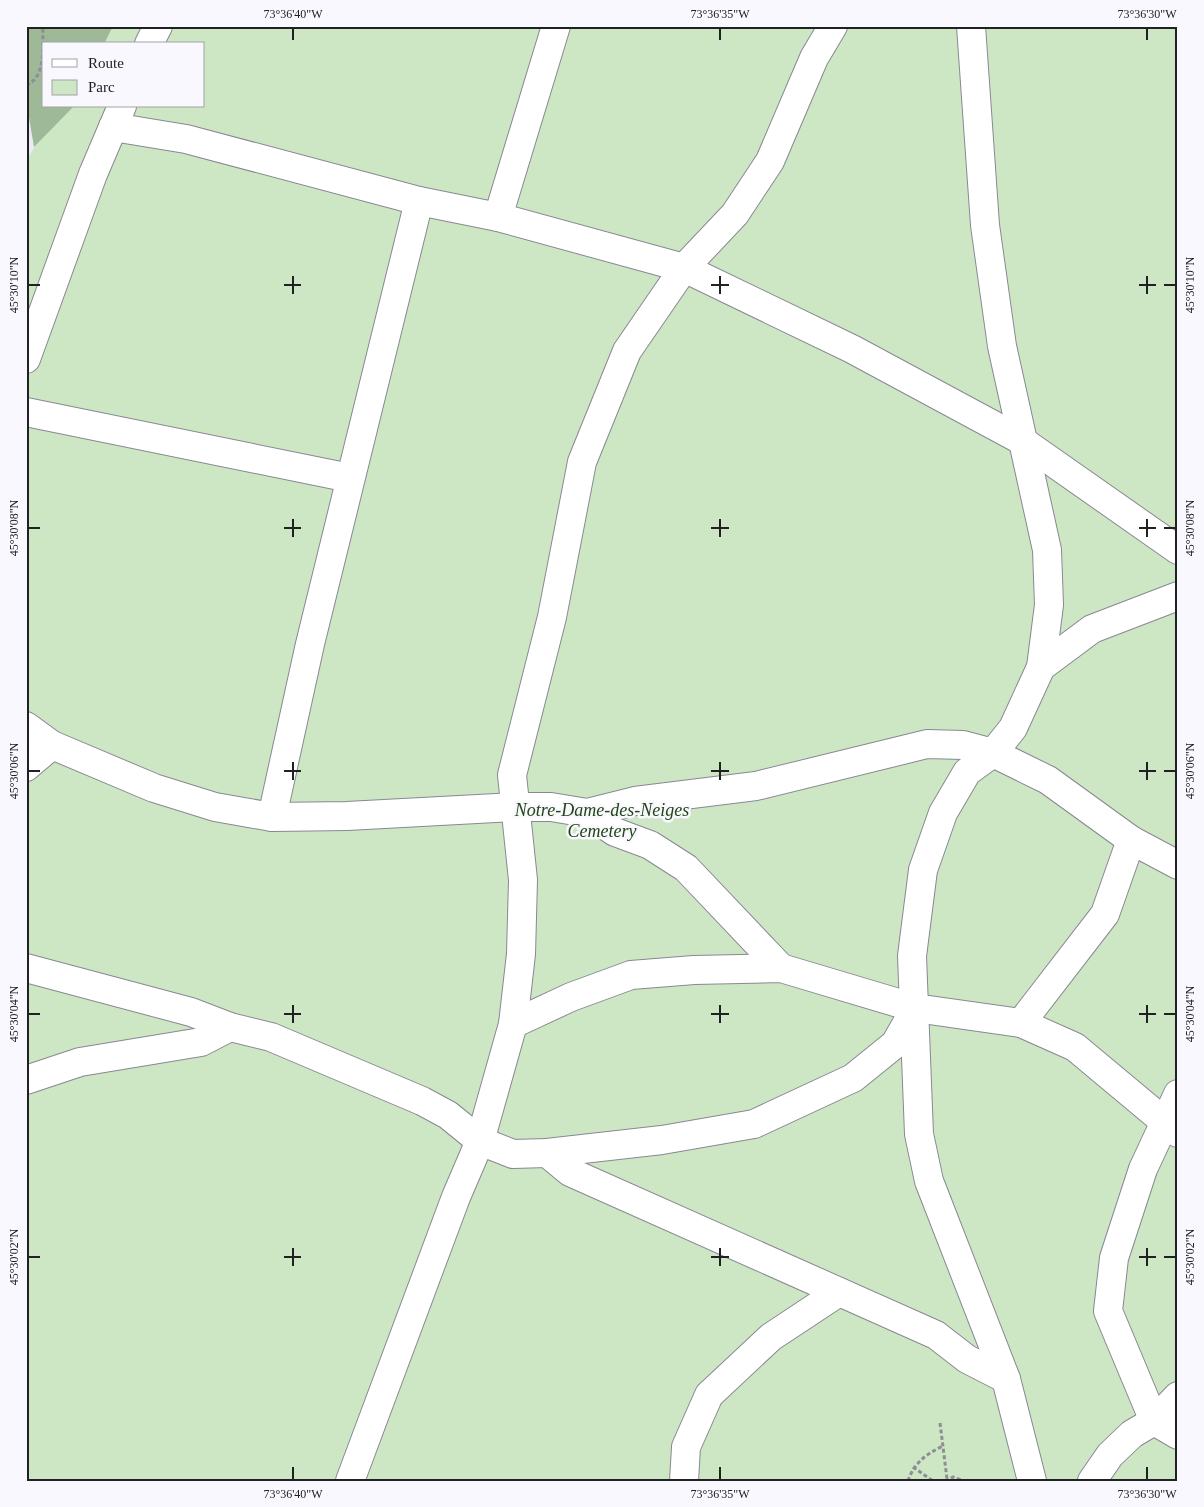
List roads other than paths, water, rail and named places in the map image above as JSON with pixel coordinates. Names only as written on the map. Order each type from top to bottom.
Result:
[{"type":"lane","points":[[150,42],[158,26]]},
{"type":"lane","points":[[498,217],[556,26]]},
{"type":"lane","points":[[350,1481],[456,1197],[480,1142],[513,1024],[521,954],[523,880],[512,775],[552,617],[582,462],[628,351],[684,268],[735,214],[770,161],[814,58],[833,26]]},
{"type":"lane","points":[[971,26],[985,225],[1002,346],[1021,440],[1033,484],[1047,550],[1049,605],[1041,667],[1013,728],[993,752],[967,772],[943,813],[922,870],[912,956],[919,1134],[929,1181],[1006,1380],[1032,1481]]},
{"type":"lane","points":[[26,359],[93,174],[118,117],[186,139],[419,201],[498,217],[684,268],[852,349],[1021,440],[1178,550]]},
{"type":"lane","points":[[272,817],[310,644],[419,201]]},
{"type":"lane","points":[[26,412],[350,478]]},
{"type":"lane","points":[[1041,667],[1092,629],[1178,596]]},
{"type":"lane","points":[[26,726],[52,745],[163,790],[215,807],[272,817],[347,816],[516,807],[552,807],[587,813],[635,801],[756,786],[927,744],[962,745],[993,752],[1048,780],[1131,840],[1178,865]]},
{"type":"lane","points":[[26,767],[52,745]]},
{"type":"lane","points":[[587,813],[615,832],[650,845],[686,868],[781,968]]},
{"type":"lane","points":[[1021,1023],[1105,914],[1131,840]]},
{"type":"lane","points":[[26,968],[191,1012],[230,1027],[271,1037],[422,1101],[448,1115],[480,1142],[513,1154],[547,1153],[662,1140],[754,1124],[853,1078],[896,1044],[915,1008]]},
{"type":"lane","points":[[513,1024],[571,997],[631,975],[694,970],[781,968],[915,1008],[1021,1023],[1075,1047],[1172,1127]]},
{"type":"lane","points":[[26,1080],[80,1062],[201,1042],[230,1027]]},
{"type":"lane","points":[[1178,1094],[1172,1127],[1142,1169],[1114,1258],[1108,1311],[1154,1421],[1178,1435]]},
{"type":"lane","points":[[547,1153],[570,1172],[936,1335],[968,1359],[1006,1380]]},
{"type":"lane","points":[[684,1481],[686,1447],[709,1395],[771,1338],[839,1292]]},
{"type":"lane","points":[[1092,1481],[1110,1455],[1132,1434],[1154,1421],[1178,1396]]},
{"type":"park label","name":"Notre-Dame-des-Neiges Cemetery","points":[[602,820]]}]
